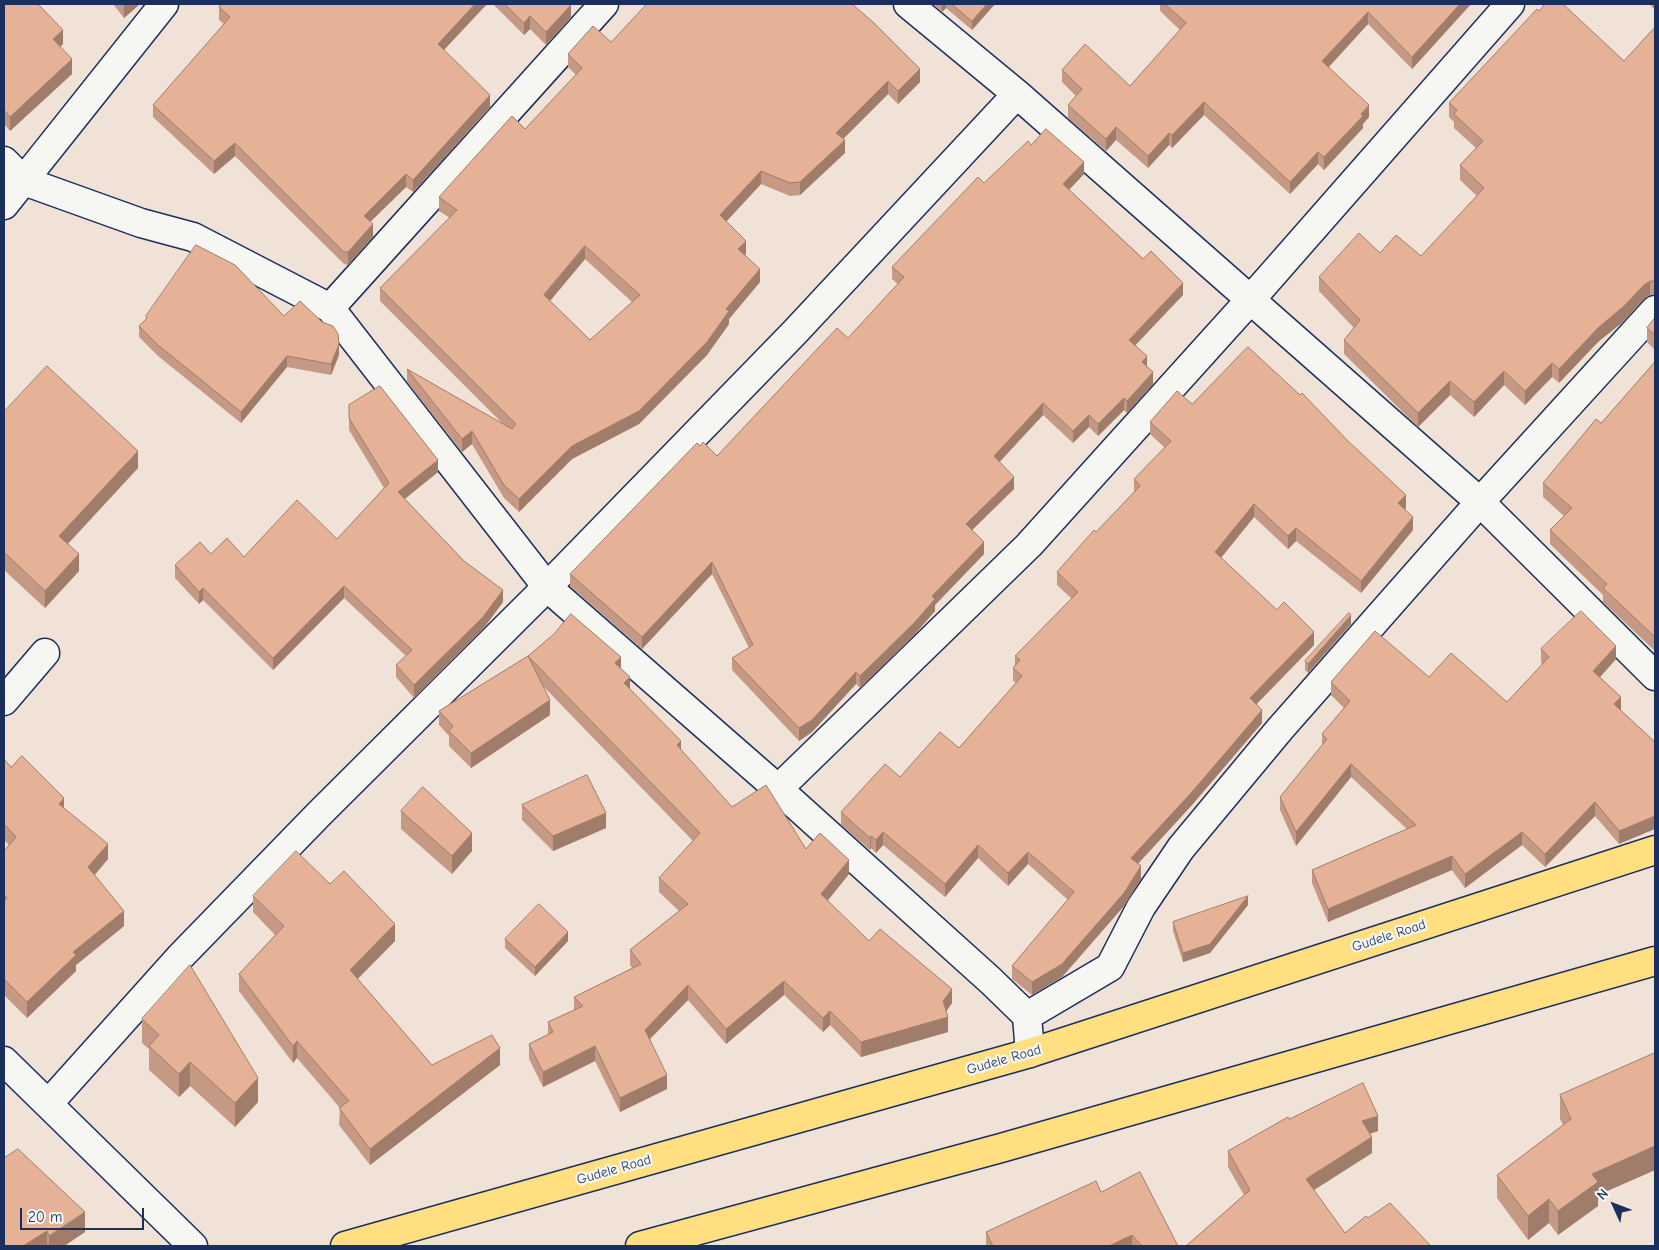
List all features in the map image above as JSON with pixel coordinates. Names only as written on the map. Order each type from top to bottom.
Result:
[{"type":"highway","name":"Gudele Road","points":[[345,1246],[1030,1053],[1655,850]]},
{"type":"highway","points":[[640,1246],[1001,1148],[1655,962]]},
{"type":"street","points":[[4,205],[164,4]]},
{"type":"street","points":[[330,308],[604,4]]},
{"type":"street","points":[[908,4],[1017,94],[1480,502],[1655,676]]},
{"type":"street","points":[[778,789],[1029,546],[1251,299],[1510,4]]},
{"type":"street","points":[[48,1104],[187,950],[319,814],[547,587],[795,332],[1017,94]]},
{"type":"street","points":[[4,161],[24,181],[141,223],[193,237],[330,308],[547,587],[778,789],[991,981],[1027,1016],[1030,1053]]},
{"type":"street","points":[[1027,1016],[1110,967],[1141,907],[1181,848],[1287,722],[1480,502],[1655,310]]},
{"type":"street","points":[[4,700],[45,653]]},
{"type":"street","points":[[4,1061],[193,1246]]},
{"type":"building","points":[[4,4],[38,4],[63,30],[53,39],[72,59],[10,117],[4,110]]},
{"type":"building","points":[[223,4],[475,4],[438,44],[490,95],[413,180],[406,174],[364,216],[373,224],[348,252],[344,252],[235,143],[214,161],[153,105],[230,17],[219,7]]},
{"type":"building","points":[[505,4],[571,5],[546,32],[530,16],[524,23]]},
{"type":"building","points":[[647,4],[852,4],[920,69],[898,91],[888,81],[836,133],[845,140],[800,182],[790,183],[761,171],[720,215],[746,241],[738,249],[760,269],[726,309],[729,311],[707,342],[639,411],[572,446],[519,499],[504,485],[472,431],[462,439],[407,369],[512,429],[516,424],[380,288],[457,210],[439,197],[512,116],[525,129],[582,68],[568,54],[593,26],[611,42]],"holes":[[[585,246],[640,295],[590,340],[544,295]]]},
{"type":"building","points":[[952,4],[987,4],[972,21]]},
{"type":"building","points":[[1165,4],[1460,4],[1412,57],[1368,12],[1322,61],[1369,105],[1361,114],[1363,116],[1324,157],[1318,152],[1290,182],[1204,102],[1172,135],[1169,133],[1148,156],[1116,127],[1106,139],[1068,105],[1082,89],[1062,70],[1085,44],[1130,86],[1186,23]]},
{"type":"building","points":[[1545,4],[1563,4],[1624,61],[1655,27],[1655,281],[1650,281],[1644,285],[1624,306],[1598,328],[1559,369],[1552,363],[1525,391],[1504,371],[1474,402],[1450,381],[1418,413],[1344,340],[1360,320],[1319,277],[1359,233],[1380,253],[1396,235],[1421,256],[1484,188],[1460,165],[1483,141],[1454,114],[1457,110],[1449,103],[1537,9],[1539,11]]},
{"type":"building","points":[[1046,129],[1084,162],[1063,184],[1143,259],[1151,251],[1183,283],[1129,340],[1147,356],[1142,362],[1153,372],[1127,401],[1124,398],[1098,424],[1089,415],[1073,431],[1043,403],[994,456],[1014,477],[966,524],[984,542],[932,596],[935,599],[915,622],[860,676],[856,672],[812,720],[799,728],[732,658],[753,645],[712,562],[642,637],[570,574],[697,443],[700,446],[703,442],[717,456],[837,328],[848,338],[904,277],[892,267],[978,177],[984,183],[1028,141],[1031,145]]},
{"type":"building","points":[[196,245],[235,265],[284,316],[300,301],[322,322],[333,326],[338,334],[339,344],[331,364],[287,356],[241,412],[158,345],[139,326],[147,318],[146,316]]},
{"type":"building","points":[[1655,318],[1655,335],[1647,328]]},
{"type":"building","points":[[1248,347],[1300,395],[1302,393],[1348,441],[1406,495],[1398,503],[1413,517],[1361,581],[1296,528],[1288,536],[1254,504],[1215,552],[1277,610],[1284,602],[1314,632],[1250,698],[1262,710],[1192,792],[1131,858],[1141,866],[1124,893],[1062,964],[1032,982],[1012,966],[1074,892],[1028,852],[1008,873],[978,845],[945,884],[883,832],[876,840],[871,836],[870,838],[841,812],[885,764],[900,777],[940,732],[959,748],[1022,676],[1013,668],[1020,660],[1015,656],[1078,592],[1057,572],[1094,530],[1096,532],[1140,486],[1134,479],[1171,441],[1150,422],[1177,391],[1192,404]]},
{"type":"building","points":[[1655,362],[1655,637],[1603,588],[1607,584],[1550,530],[1572,508],[1543,483],[1596,419],[1601,423]]},
{"type":"building","points":[[47,366],[138,451],[59,536],[79,554],[45,591],[4,552],[4,412]]},
{"type":"building","points":[[380,386],[438,460],[398,492],[464,561],[503,590],[483,617],[414,685],[396,665],[412,650],[344,586],[273,658],[203,588],[199,592],[175,565],[200,542],[211,554],[227,538],[244,557],[297,500],[337,539],[389,483],[349,418],[349,405]]},
{"type":"building","points":[[1581,611],[1616,646],[1593,671],[1621,697],[1614,704],[1655,742],[1655,816],[1619,831],[1595,802],[1545,854],[1522,832],[1465,874],[1452,856],[1328,909],[1312,870],[1416,825],[1351,764],[1296,832],[1280,797],[1327,739],[1322,734],[1350,701],[1331,682],[1375,631],[1429,677],[1451,653],[1507,702],[1549,657],[1541,649]]},
{"type":"building","points":[[1349,613],[1351,615],[1308,664],[1305,661]]},
{"type":"building","points":[[571,614],[621,657],[615,663],[630,677],[624,683],[681,741],[677,745],[732,807],[766,785],[806,849],[820,833],[849,860],[821,894],[869,941],[880,929],[952,989],[943,1001],[948,1017],[861,1042],[830,1011],[823,1018],[784,981],[726,1029],[688,985],[645,1030],[667,1075],[620,1098],[595,1046],[543,1072],[529,1044],[553,1032],[548,1022],[583,1006],[574,997],[641,964],[630,950],[688,904],[659,878],[700,833],[528,656],[554,634]]},
{"type":"building","points":[[528,656],[550,700],[471,753],[449,731],[453,726],[439,711]]},
{"type":"building","points":[[22,756],[64,798],[59,804],[108,844],[88,867],[124,911],[73,952],[76,955],[27,1002],[4,979],[4,902],[7,898],[4,895],[4,851],[16,837],[4,824],[4,759],[11,767]]},
{"type":"building","points":[[587,775],[606,813],[553,836],[522,805]]},
{"type":"building","points":[[423,787],[472,833],[452,856],[401,811]]},
{"type":"building","points":[[296,851],[330,884],[344,871],[395,924],[350,970],[432,1065],[492,1035],[500,1048],[370,1149],[339,1108],[349,1101],[297,1041],[293,1046],[239,974],[284,926],[253,896]]},
{"type":"building","points":[[1248,896],[1210,944],[1183,953],[1173,922]]},
{"type":"building","points":[[539,904],[568,932],[535,967],[505,939]]},
{"type":"building","points":[[190,965],[258,1078],[235,1103],[190,1062],[179,1074],[149,1046],[159,1035],[142,1019]]},
{"type":"building","points":[[1655,1053],[1655,1146],[1592,1174],[1598,1182],[1558,1211],[1549,1199],[1528,1216],[1497,1175],[1571,1119],[1560,1095]]},
{"type":"building","points":[[1363,1083],[1378,1116],[1362,1121],[1372,1137],[1306,1179],[1345,1233],[1366,1216],[1368,1218],[1390,1203],[1431,1246],[1186,1246],[1250,1190],[1228,1151],[1288,1117],[1289,1119]]},
{"type":"building","points":[[18,1149],[85,1212],[49,1236],[47,1231],[23,1246],[4,1246],[4,1156]]},
{"type":"building","points":[[1140,1172],[1178,1246],[1142,1246],[1132,1235],[1109,1246],[993,1246],[986,1232],[1096,1181],[1101,1192]]}]
